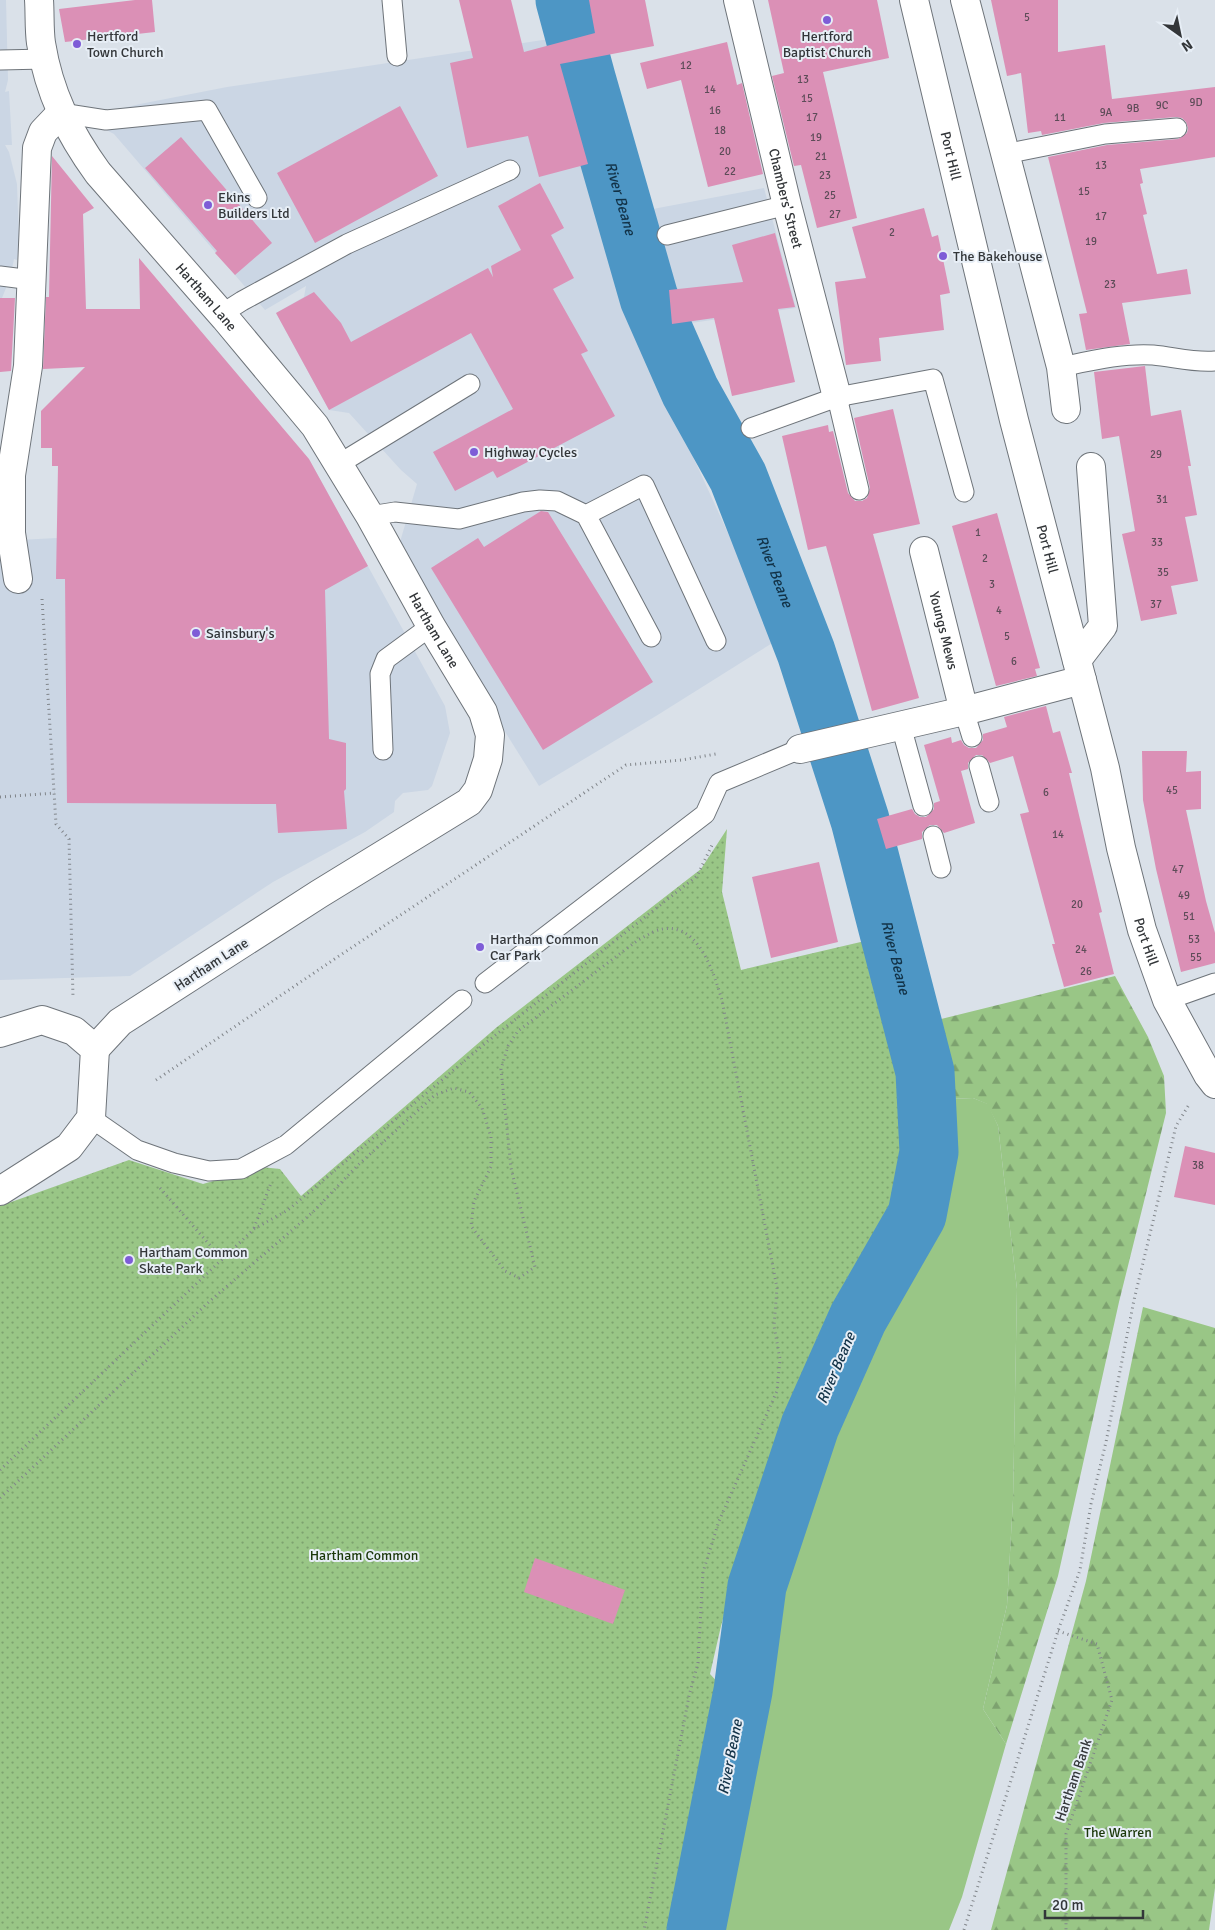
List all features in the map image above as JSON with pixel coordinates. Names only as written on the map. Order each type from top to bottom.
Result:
[{"type":"street","name":"Hartham Lane","points":[[39,0],[41,42],[50,84],[61,113],[82,152],[315,426],[370,516],[431,626],[483,712],[490,735],[488,758],[478,790],[469,802],[319,894],[120,1022],[95,1049]]},
{"type":"street","name":"Chambers' Street","points":[[738,0],[787,205],[837,397]]},
{"type":"street","name":"Port Hill","points":[[914,0],[1014,420],[1080,670],[1142,930],[1167,1000],[1211,1080]]},
{"type":"street","points":[[965,0],[1061,367],[1066,409]]},
{"type":"street","points":[[18,579],[11,533],[11,475],[28,366],[37,148],[43,132],[61,113]]},
{"type":"street","points":[[800,749],[964,711],[1080,670],[1102,626],[1091,467]]},
{"type":"street","name":"Youngs Mews","points":[[924,551],[964,711]]},
{"type":"street","points":[[0,1033],[42,1020],[74,1031],[95,1049],[92,1118],[69,1147],[0,1191]]},
{"type":"lane","points":[[392,0],[397,56]]},
{"type":"lane","points":[[0,60],[45,59]]},
{"type":"lane","points":[[61,113],[106,120],[207,110],[257,198]]},
{"type":"lane","points":[[1005,154],[1104,134],[1177,128]]},
{"type":"lane","points":[[225,318],[231,308],[242,301],[347,244],[510,170]]},
{"type":"lane","points":[[667,236],[787,205]]},
{"type":"lane","points":[[0,276],[32,280]]},
{"type":"lane","points":[[1061,367],[1106,358],[1152,355],[1201,362],[1215,361]]},
{"type":"lane","points":[[751,428],[837,397],[933,379],[964,492]]},
{"type":"lane","points":[[339,464],[470,384]]},
{"type":"lane","points":[[837,397],[859,490]]},
{"type":"lane","points":[[586,515],[644,485],[716,641]]},
{"type":"lane","points":[[370,516],[395,512],[459,519],[523,502],[557,501],[586,515],[651,636]]},
{"type":"lane","points":[[383,750],[380,674],[386,659],[431,626]]},
{"type":"lane","points":[[964,711],[972,737]]},
{"type":"lane","points":[[901,726],[923,806]]},
{"type":"lane","points":[[485,983],[705,814],[719,783],[800,749]]},
{"type":"lane","points":[[979,766],[989,802]]},
{"type":"lane","points":[[933,836],[941,868]]},
{"type":"lane","points":[[1167,1000],[1215,983]]},
{"type":"lane","points":[[92,1118],[137,1150],[174,1163],[209,1171],[241,1169],[286,1145],[462,1000]]},
{"type":"path","points":[[42,598],[56,824],[69,839],[74,1031]]},
{"type":"path","points":[[156,1080],[626,765],[682,760],[720,753]]},
{"type":"path","points":[[0,797],[55,793]]},
{"type":"path","points":[[0,1470],[254,1229],[288,1210],[488,1041],[698,876],[716,836]]},
{"type":"path","points":[[0,1498],[211,1300],[312,1212],[357,1166],[434,1095],[454,1088],[470,1092],[482,1108],[491,1137],[491,1167],[474,1201],[471,1226],[505,1271],[519,1278],[535,1267],[511,1168],[501,1069],[508,1046],[518,1031],[638,940],[657,931],[677,930],[693,939],[705,955],[722,1000],[777,1288],[774,1326],[780,1359],[777,1391],[719,1521],[703,1572],[698,1663],[689,1696],[644,1930]]},
{"type":"path","points":[[964,1930],[1058,1631],[1080,1570],[1090,1504],[1106,1442],[1134,1300],[1176,1126],[1211,1080]]},
{"type":"path","points":[[254,1229],[286,1145]]},
{"type":"path","points":[[157,1185],[222,1259]]},
{"type":"path","name":"Hartham Bank","points":[[1058,1631],[1097,1644],[1112,1700],[1066,1834],[1066,1930]]},
{"type":"shaded area","points":[[0,0],[6,0],[8,80],[5,92],[9,91],[12,145],[5,145],[9,152],[17,184],[19,241],[17,260],[14,259],[10,278],[2,298],[3,361],[0,372]]},
{"type":"shaded area","points":[[556,38],[602,215],[644,350],[777,640],[656,716],[539,786],[409,578],[400,542],[417,484],[401,470],[349,413],[329,410],[276,313],[304,297],[306,286],[265,310],[114,134],[83,118],[140,104],[227,87]]},
{"type":"shaded area","points":[[764,188],[796,308],[670,326],[637,212]]},
{"type":"shaded area","points":[[310,461],[445,706],[450,733],[432,786],[428,790],[403,793],[395,801],[394,812],[365,832],[273,882],[130,976],[0,980],[0,541],[57,538]]},
{"type":"green space","name":"Hartham Common","points":[[727,829],[722,892],[741,970],[865,941],[905,1097],[904,1143],[895,1195],[879,1243],[832,1319],[744,1544],[721,1626],[710,1674],[723,1691],[674,1930],[0,1930],[0,1206],[129,1160],[203,1184],[261,1167],[280,1169],[301,1196],[497,1027],[701,869]]},
{"type":"green space","points":[[1115,976],[1148,1037],[1164,1076],[1166,1113],[1119,1302],[1058,1576],[1006,1744],[983,1709],[1007,1605],[1013,1500],[1017,1289],[998,1126],[987,1104],[973,1098],[950,1099],[929,1022]]},
{"type":"green space","points":[[973,1098],[988,1104],[998,1126],[1017,1289],[1013,1500],[1007,1605],[983,1709],[1006,1744],[962,1897],[949,1930],[720,1930],[723,1889],[742,1819],[779,1597],[816,1479],[859,1355],[915,1260],[942,1196],[955,1141],[950,1099]]},
{"type":"green space","name":"The Warren","points":[[1143,1307],[1215,1328],[1215,1888],[1209,1930],[991,1930],[1086,1581]]},
{"type":"building","name":"Hertford Town Church","points":[[135,0],[152,0],[155,32],[65,42],[59,9]]},
{"type":"building","points":[[459,0],[511,0],[524,52],[595,33],[589,0],[645,0],[654,46],[560,64],[588,164],[539,177],[528,136],[467,148],[450,63],[473,58]]},
{"type":"building","points":[[768,0],[877,0],[889,58],[823,72],[857,218],[817,228],[801,165],[794,166],[772,76],[784,73]]},
{"type":"building","points":[[991,0],[1058,0],[1058,52],[1105,45],[1112,99],[1215,87],[1215,157],[1140,169],[1143,183],[1140,184],[1147,214],[1143,215],[1157,274],[1187,269],[1191,294],[1122,303],[1130,344],[1086,350],[1079,314],[1087,313],[1048,157],[1107,145],[1178,139],[1187,133],[1186,122],[1182,118],[1176,117],[1104,123],[1042,135],[1041,131],[1028,133],[1021,73],[1007,76]]},
{"type":"building","points":[[727,42],[737,85],[742,83],[763,174],[708,187],[681,80],[647,89],[640,63]]},
{"type":"building","points":[[400,106],[438,176],[315,243],[277,173]]},
{"type":"building","name":"Ekins Builders Ltd","points":[[181,137],[272,243],[235,275],[215,253],[217,251],[145,168]]},
{"type":"building","name":"Sainsbury's","points":[[52,156],[94,208],[83,214],[86,309],[140,309],[139,258],[309,459],[368,566],[325,590],[329,739],[346,743],[346,789],[344,791],[347,829],[278,833],[276,804],[67,803],[65,579],[56,579],[58,466],[52,466],[52,448],[41,448],[41,411],[85,367],[43,369],[46,297],[49,297]]},
{"type":"building","points":[[540,183],[564,228],[551,235],[574,278],[553,289],[588,351],[581,354],[615,416],[497,478],[493,471],[455,491],[433,452],[513,409],[471,333],[329,410],[276,313],[314,292],[341,323],[351,342],[488,268],[493,277],[491,266],[521,250],[498,206]]},
{"type":"building","points":[[924,208],[932,237],[938,235],[950,293],[940,295],[944,330],[879,338],[881,361],[846,365],[835,282],[866,278],[852,227]]},
{"type":"building","points":[[775,233],[795,307],[778,309],[795,382],[732,396],[714,318],[672,324],[669,290],[743,282],[732,245]]},
{"type":"building","points":[[0,298],[15,298],[11,371],[0,372]]},
{"type":"building","points":[[1145,366],[1151,416],[1181,410],[1191,466],[1188,466],[1197,515],[1185,517],[1198,581],[1171,586],[1177,614],[1141,621],[1122,534],[1135,531],[1119,436],[1102,439],[1094,372]]},
{"type":"building","points":[[893,409],[920,524],[873,534],[919,698],[872,711],[826,546],[808,550],[782,436],[828,425],[829,432],[833,431],[848,493],[855,501],[862,501],[867,498],[870,488],[854,418]]},
{"type":"building","points":[[541,511],[548,512],[653,682],[543,750],[431,568],[478,538],[484,547]]},
{"type":"building","points":[[997,513],[1040,668],[1035,669],[1037,676],[996,686],[952,526]]},
{"type":"building","points":[[1046,706],[1053,733],[1060,731],[1072,773],[1069,773],[1102,912],[1099,913],[1114,974],[1064,987],[1052,944],[1055,944],[1020,814],[1029,812],[1013,756],[990,763],[982,755],[976,755],[968,763],[968,769],[961,771],[975,823],[944,833],[937,825],[930,825],[922,832],[922,839],[886,849],[877,819],[912,809],[920,817],[926,817],[934,809],[934,803],[940,801],[924,745],[951,737],[952,743],[961,740],[969,748],[976,748],[983,740],[983,734],[1007,727],[1004,717]]},
{"type":"building","points":[[1142,751],[1187,751],[1186,772],[1201,771],[1201,809],[1186,810],[1215,933],[1215,963],[1181,972],[1156,869],[1143,800]]},
{"type":"building","points":[[819,862],[838,942],[771,958],[752,877]]},
{"type":"building","points":[[1185,1146],[1215,1153],[1215,1205],[1174,1197]]},
{"type":"building","points":[[535,1558],[625,1590],[613,1624],[524,1592]]},
{"type":"waterway","name":"River Beane","points":[[565,0],[649,298],[690,391],[738,477],[806,652],[860,820],[925,1072],[929,1152],[917,1215],[858,1318],[810,1426],[757,1586],[743,1691],[696,1930]]},
{"type":"place","name":"Hertford Baptist Church","points":[[827,20]]},
{"type":"place","name":"Hertford Town Church","points":[[77,44]]},
{"type":"place","name":"Ekins Builders Ltd","points":[[208,205]]},
{"type":"place","name":"The Bakehouse","points":[[943,256]]},
{"type":"place","name":"Highway Cycles","points":[[474,452]]},
{"type":"place","name":"Sainsbury's","points":[[196,633]]},
{"type":"place","name":"Hartham Common Car Park","points":[[480,947]]},
{"type":"place","name":"Hartham Common Skate Park","points":[[129,1260]]}]
